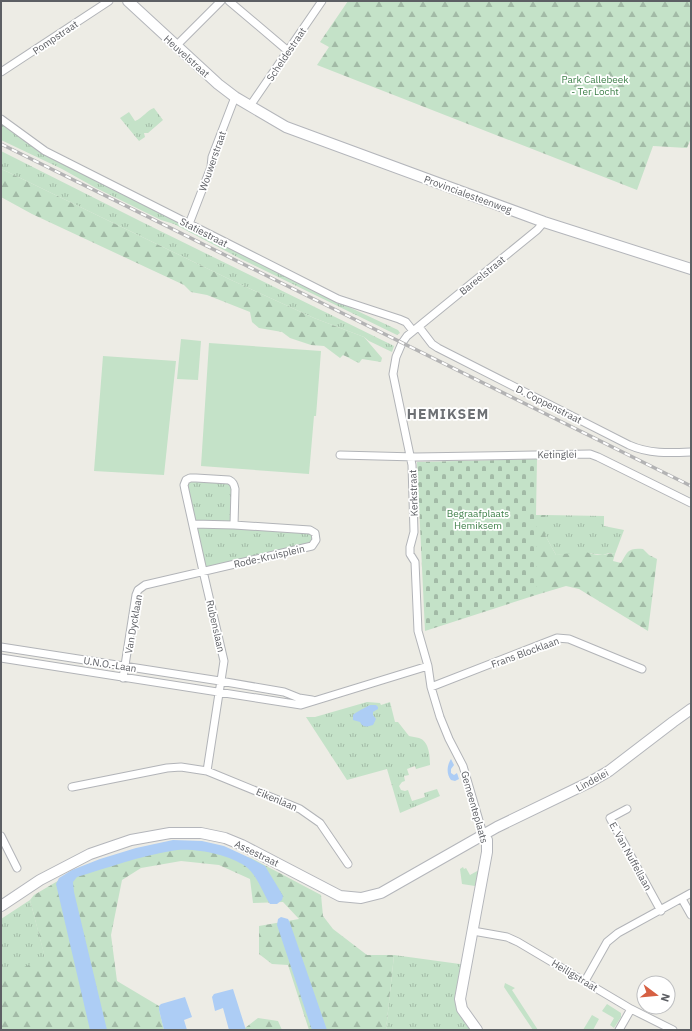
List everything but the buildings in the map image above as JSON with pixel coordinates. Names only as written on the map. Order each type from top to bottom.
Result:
[{"type":"street","name":"Pompstraat","points":[[1,72],[109,1]]},
{"type":"street","name":"Heuvelstraat","points":[[128,1],[218,84],[250,106]]},
{"type":"street","points":[[176,46],[221,1]]},
{"type":"street","points":[[230,1],[288,52]]},
{"type":"street","name":"Scheldestraat","points":[[250,106],[322,1]]},
{"type":"street","name":"Wouwerstraat","points":[[189,224],[211,167],[212,157],[235,97]]},
{"type":"street","name":"Provincialesteenweg","points":[[250,106],[271,119],[296,131],[544,222],[691,268]]},
{"type":"street","name":"Statiestraat","points":[[1,119],[45,151],[189,224],[338,299],[399,319],[416,329]]},
{"type":"street","name":"Bareelstraat","points":[[416,329],[537,230],[544,222]]},
{"type":"street","name":"D. Coppenstraat","points":[[416,329],[438,348],[640,450],[659,453],[691,452]]},
{"type":"street","name":"Kerkstraat","points":[[416,329],[407,336],[400,346],[394,365],[393,374],[412,465],[414,532],[410,547],[410,554],[415,562],[418,631],[428,666]]},
{"type":"street","name":"Ketinglei","points":[[340,455],[411,457],[590,454],[691,503]]},
{"type":"street","points":[[204,571],[184,485],[186,480],[196,478],[232,481],[235,490],[234,525]]},
{"type":"street","name":"Rode-Kruisplein","points":[[193,524],[310,530],[315,533],[316,540],[312,546],[204,571]]},
{"type":"street","name":"Van Dycklaan","points":[[123,678],[138,590],[145,585],[204,571]]},
{"type":"street","name":"Rubenslaan","points":[[204,571],[224,661],[220,681]]},
{"type":"street","name":"Frans Blocklaan","points":[[431,686],[557,638],[570,639],[642,669]]},
{"type":"street","name":"U.N.O.-Laan","points":[[1,647],[220,681],[284,692],[299,698],[316,700]]},
{"type":"street","name":"U.N.O.-Laan","points":[[1,658],[301,705],[428,666]]},
{"type":"street","name":"Gemeenteplaats","points":[[428,666],[431,686],[440,718],[463,766],[483,834],[487,840],[487,852],[460,999],[462,1009],[477,1030]]},
{"type":"street","points":[[207,771],[220,681]]},
{"type":"street","name":"Lindelei","points":[[483,834],[590,782],[609,771],[691,709]]},
{"type":"street","name":"Eikenlaan","points":[[72,787],[167,768],[207,771],[300,808],[320,823],[348,864]]},
{"type":"street","name":"E. Van Nuffellaan","points":[[627,809],[610,818],[661,911]]},
{"type":"street","name":"Assestraat","points":[[1,906],[40,880],[90,854],[131,840],[170,833],[201,833],[226,838],[242,844],[333,893],[350,898],[361,898],[386,891],[483,834]]},
{"type":"street","points":[[1,836],[18,868]]},
{"type":"street","points":[[585,981],[607,942],[618,933],[661,911],[691,893]]},
{"type":"street","points":[[682,899],[691,915]]},
{"type":"street","name":"Heiligstraat","points":[[473,931],[507,937],[518,942],[631,1009],[673,1030]]},
{"type":"street","points":[[618,1030],[631,1009]]},
{"type":"green space","name":"Park Callebeek - Ter Locht","points":[[348,1],[691,2],[691,138],[687,148],[653,146],[637,190],[317,65],[329,47],[320,42]]},
{"type":"green space","points":[[154,108],[163,120],[148,133],[144,133],[145,137],[139,141],[120,118],[129,112],[135,121]]},
{"type":"green space","points":[[1,122],[42,151],[336,301],[398,330],[400,333],[397,335],[1,140]]},
{"type":"green space","points":[[1,151],[394,346],[392,352],[364,337],[314,318],[229,279],[1,169]]},
{"type":"green space","points":[[1,169],[229,279],[314,318],[364,337],[382,358],[381,362],[362,359],[359,363],[343,355],[340,358],[324,346],[311,345],[290,338],[282,332],[259,328],[252,322],[250,312],[207,295],[191,292],[184,285],[32,214],[1,197]]},
{"type":"green space","points":[[181,339],[201,341],[198,380],[177,379]]},
{"type":"green space","points":[[209,343],[321,351],[316,416],[314,416],[309,474],[201,466]]},
{"type":"green space","points":[[103,356],[176,361],[164,475],[94,471]]},
{"type":"green space","name":"Begraafplaats Hemiksem","points":[[537,459],[536,595],[425,631],[417,462]]},
{"type":"green space","points":[[186,480],[232,481],[234,525],[310,530],[314,543],[203,571]]},
{"type":"green space","points":[[536,515],[545,515],[545,535],[556,555],[571,553],[574,550],[599,555],[615,554],[613,561],[621,563],[629,551],[634,549],[643,549],[649,555],[657,559],[648,631],[579,589],[566,586],[536,595]]},
{"type":"green space","points":[[545,515],[604,516],[604,526],[624,530],[615,554],[609,553],[603,555],[588,553],[556,555],[545,535]]},
{"type":"green space","points":[[367,702],[380,703],[381,705],[390,702],[395,722],[398,722],[409,736],[422,740],[427,745],[430,765],[416,769],[415,766],[407,769],[409,775],[404,776],[405,781],[399,786],[401,790],[408,790],[412,801],[425,797],[424,793],[437,789],[440,796],[400,813],[387,769],[347,780],[306,717],[315,717]]},
{"type":"green space","points":[[180,842],[251,858],[321,895],[323,916],[333,929],[367,955],[394,955],[386,1030],[309,1030],[288,965],[272,964],[259,954],[259,926],[299,919],[283,902],[253,903],[250,879],[219,865],[181,861],[141,868],[122,880],[111,935],[117,981],[159,1006],[164,1030],[1,1030],[1,977],[45,958],[30,900],[34,895],[73,872]]},
{"type":"green space","points":[[463,867],[464,869],[466,868],[470,875],[479,870],[475,886],[462,884],[460,869]]},
{"type":"green space","points":[[30,900],[51,980],[1,1030],[1,919]]},
{"type":"green space","points":[[394,955],[467,965],[460,999],[477,1030],[386,1030]]},
{"type":"green space","points":[[505,983],[515,988],[512,990],[538,1030],[533,1030],[504,987]]},
{"type":"green space","points":[[607,1004],[621,1013],[621,1017],[614,1028],[610,1025],[614,1018],[602,1011]]},
{"type":"green space","points":[[592,1015],[599,1019],[593,1030],[583,1030]]},
{"type":"green space","points":[[258,1018],[278,1021],[282,1030],[246,1030],[245,1028]]},
{"type":"water","points":[[371,705],[376,705],[378,707],[378,709],[373,712],[376,719],[373,725],[365,726],[360,722],[353,720],[353,715]]},
{"type":"water","points":[[451,759],[454,765],[451,769],[451,773],[454,775],[457,773],[459,779],[455,781],[449,778],[448,767]]},
{"type":"water","points":[[173,840],[202,841],[224,846],[265,866],[283,896],[282,900],[277,904],[270,904],[256,878],[249,869],[229,858],[209,852],[179,850],[159,853],[77,877],[73,882],[74,892],[107,1030],[90,1030],[56,884],[59,878],[72,870],[100,859],[136,848]]},
{"type":"water","points":[[281,917],[288,919],[290,923],[327,1030],[312,1030],[277,925],[278,919]]},
{"type":"water","points":[[233,989],[246,1030],[229,1030],[223,1008],[215,1011],[212,997],[214,994]]},
{"type":"water","points":[[185,997],[192,1017],[184,1020],[187,1030],[164,1030],[159,1006],[161,1004]]},
{"type":"railway","points":[[1,144],[691,486]]},
{"type":"district","name":"HEMIKSEM","points":[[448,414]]}]
